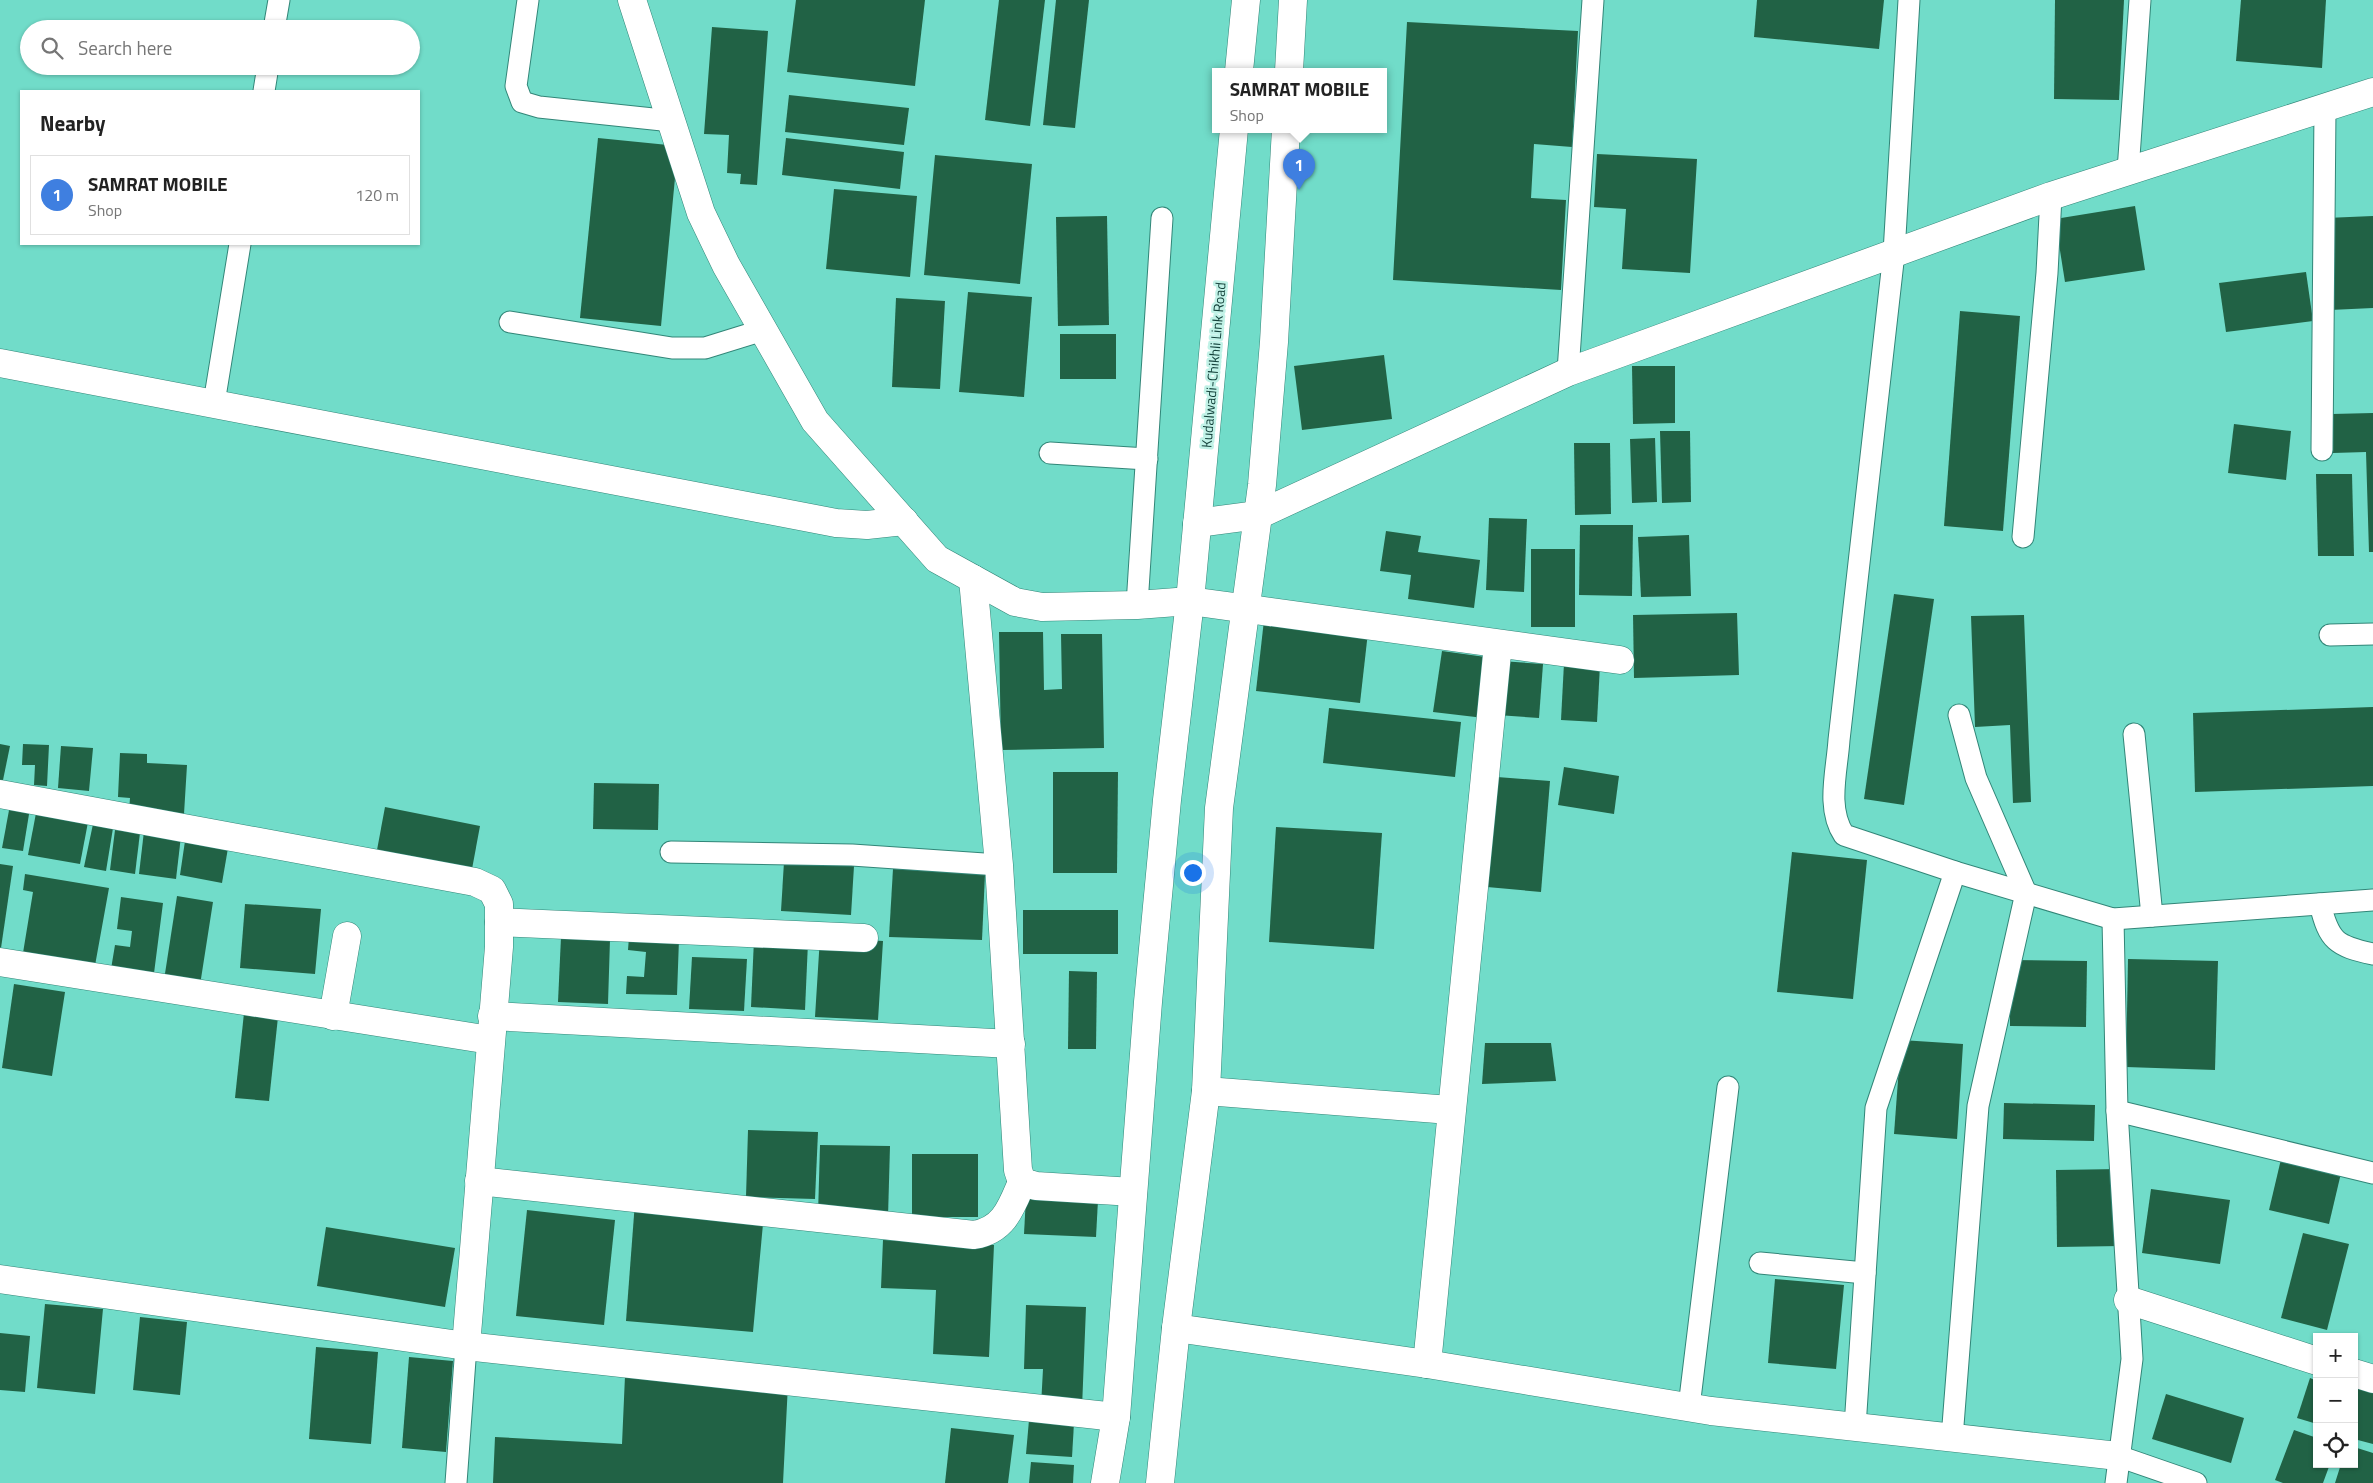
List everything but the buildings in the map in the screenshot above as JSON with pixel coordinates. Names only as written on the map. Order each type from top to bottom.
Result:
[{"type":"street","points":[[632,0],[701,213],[726,265],[815,421],[937,559],[1015,602],[1042,607],[1137,605],[1190,601],[1620,660]]},
{"type":"street","points":[[1239,68],[1246,0]]},
{"type":"street","points":[[1289,68],[1293,0]]},
{"type":"street","points":[[1197,523],[1258,515],[1568,372],[2051,196],[2373,92]]},
{"type":"street","name":"Kudalwadi-Chikhli Link Road","points":[[1106,1483],[1116,1417],[1162,857],[1190,601],[1234,133]]},
{"type":"street","points":[[1160,1483],[1176,1328],[1206,1091],[1219,808],[1262,485],[1274,342],[1286,133]]},
{"type":"street","points":[[0,363],[836,523],[867,524],[904,521]]},
{"type":"street","points":[[479,1181],[974,1235],[988,1232],[1002,1221],[1022,1182],[1018,1170],[999,865],[972,579]]},
{"type":"street","points":[[1427,1364],[1450,1110],[1498,644]]},
{"type":"street","points":[[0,794],[475,882],[492,890],[499,904],[499,922],[466,1346]]},
{"type":"street","points":[[499,922],[864,938]]},
{"type":"street","points":[[333,1016],[347,936]]},
{"type":"street","points":[[0,962],[333,1016],[491,1028],[1011,1044]]},
{"type":"street","points":[[1206,1091],[1450,1110]]},
{"type":"street","points":[[1022,1182],[1036,1186],[1133,1192]]},
{"type":"street","points":[[0,1279],[466,1346],[1116,1417]]},
{"type":"street","points":[[2128,1300],[2313,1360]]},
{"type":"street","points":[[1176,1328],[1427,1364],[1689,1407],[2118,1456]]},
{"type":"street","points":[[2358,1374],[2373,1379]]},
{"type":"lane","points":[[276,20],[279,0]]},
{"type":"lane","points":[[528,0],[516,86],[522,102],[539,107],[672,121]]},
{"type":"lane","points":[[1568,372],[1593,0]]},
{"type":"lane","points":[[1909,0],[1894,253],[1840,740],[1834,812],[1837,825],[1844,835],[1955,872],[2113,919],[2373,900]]},
{"type":"lane","points":[[2128,171],[2140,0]]},
{"type":"lane","points":[[264,90],[267,75]]},
{"type":"lane","points":[[2322,450],[2325,109]]},
{"type":"lane","points":[[2022,536],[2047,274],[2051,196]]},
{"type":"lane","points":[[1137,605],[1162,218]]},
{"type":"lane","points":[[214,403],[240,245]]},
{"type":"lane","points":[[510,322],[672,348],[705,348],[763,330]]},
{"type":"lane","points":[[1050,453],[1146,459]]},
{"type":"lane","points":[[2330,635],[2373,634]]},
{"type":"lane","points":[[1952,1438],[1978,1106],[2026,893],[1976,778],[1958,715]]},
{"type":"lane","points":[[2134,734],[2152,916]]},
{"type":"lane","points":[[671,852],[852,855],[999,865]]},
{"type":"lane","points":[[1855,1426],[1876,1108],[1955,872]]},
{"type":"lane","points":[[2320,904],[2326,929],[2337,943],[2347,949],[2373,954]]},
{"type":"lane","points":[[2113,919],[2117,1111],[2132,1359],[2116,1483]]},
{"type":"lane","points":[[1689,1407],[1728,1087]]},
{"type":"lane","points":[[2117,1111],[2373,1173]]},
{"type":"lane","points":[[1760,1263],[1865,1273]]},
{"type":"lane","points":[[456,1483],[466,1346]]},
{"type":"lane","points":[[2118,1456],[2196,1483]]},
{"type":"place","name":"SAMRAT MOBILE","points":[[1299,190]]}]
